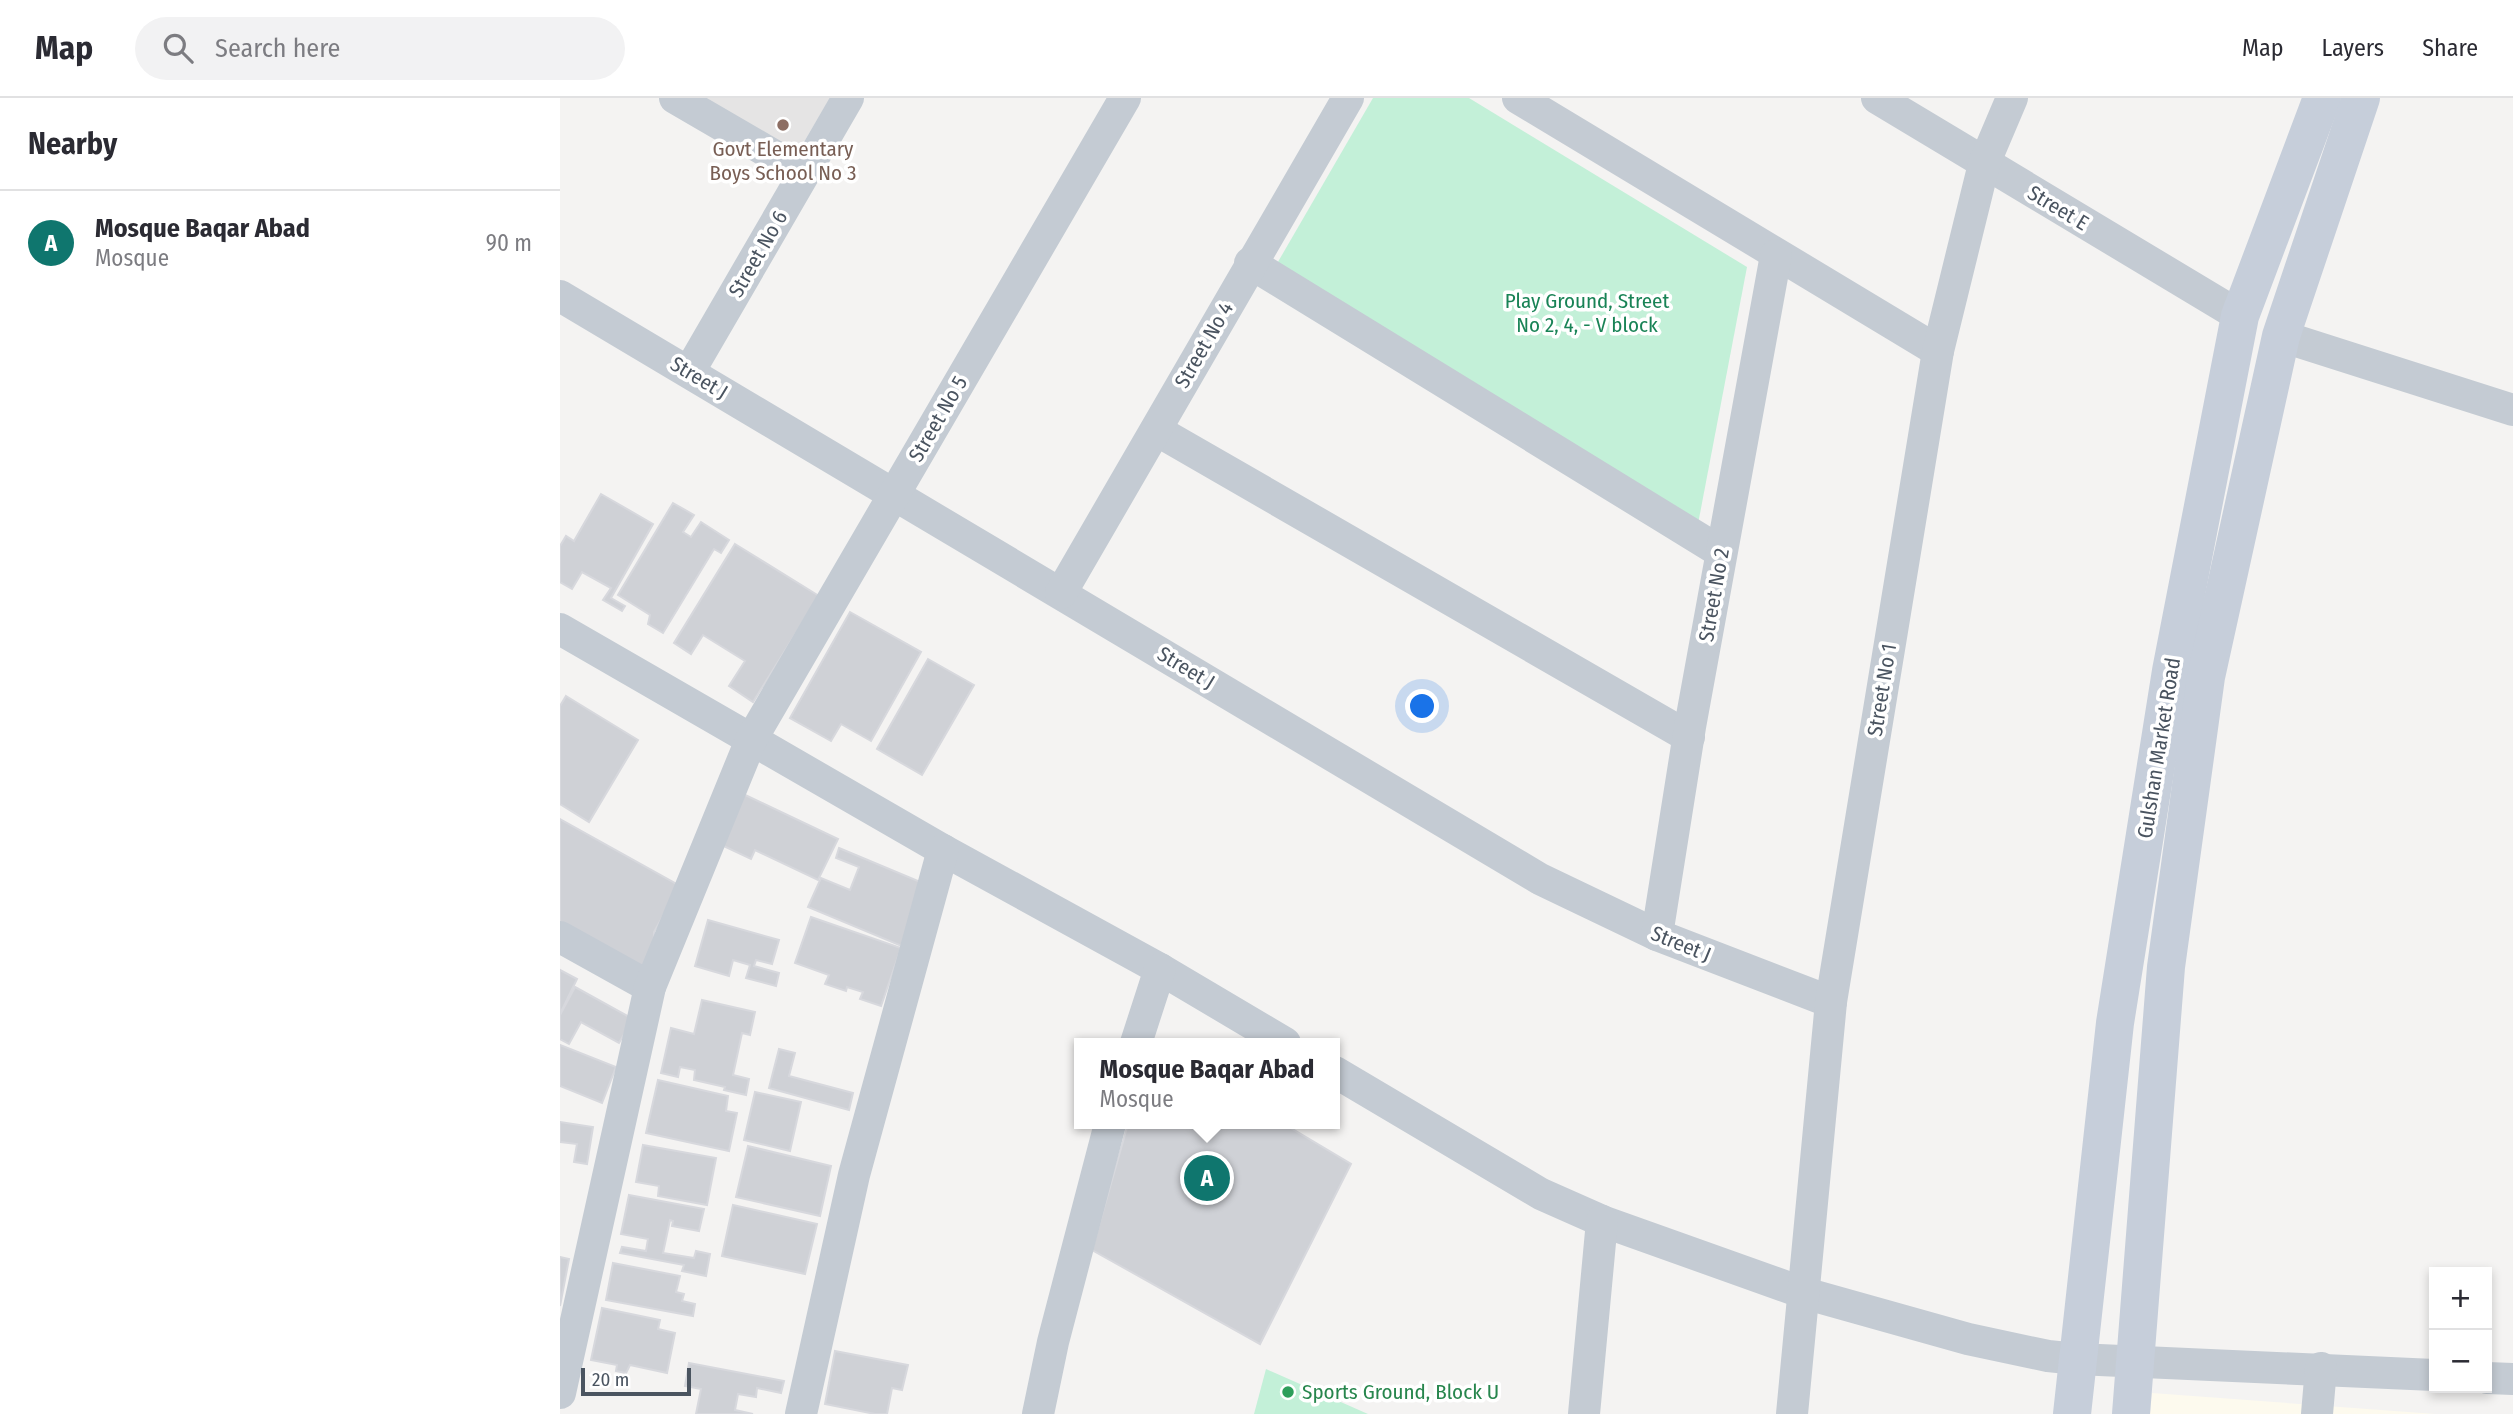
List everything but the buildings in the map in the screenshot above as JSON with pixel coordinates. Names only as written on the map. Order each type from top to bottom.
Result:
[{"type":"main road","name":"Gulshan Market Road","points":[[2073,1414],[2115,1023],[2171,671],[2240,316],[2322,98]]},
{"type":"main road","name":"Gulshan Market Road","points":[[2131,1414],[2166,968],[2206,677],[2281,336],[2361,98]]},
{"type":"street","points":[[675,98],[804,173]]},
{"type":"street","name":"Street No 6","points":[[689,372],[848,98]]},
{"type":"street","name":"Street No 5","points":[[560,1393],[650,987],[751,740],[1125,98]]},
{"type":"street","name":"Street No 4","points":[[1060,593],[1348,98]]},
{"type":"street","points":[[1518,98],[1938,351]]},
{"type":"street","name":"Street E","points":[[1877,98],[2240,316]]},
{"type":"street","name":"Street No 1","points":[[1792,1414],[1831,1002],[1938,351],[1984,164],[2012,98]]},
{"type":"street","name":"Street No 2","points":[[1657,935],[1721,552],[1776,255]]},
{"type":"street","points":[[1251,263],[1721,552]]},
{"type":"street","name":"Street J","points":[[560,296],[1540,879],[1657,935],[1831,1002]]},
{"type":"street","points":[[2281,336],[2513,410]]},
{"type":"street","points":[[1156,429],[1689,737]]},
{"type":"street","points":[[560,629],[1276,1038]]},
{"type":"street","points":[[801,1414],[854,1175],[943,850]]},
{"type":"street","points":[[560,937],[650,987]]},
{"type":"street","points":[[1138,1038],[1160,970]]},
{"type":"street","points":[[1340,1075],[1541,1194],[1602,1221],[1804,1293],[1968,1339],[2048,1356],[2077,1359],[2429,1375]]},
{"type":"street","points":[[1038,1414],[1053,1342],[1109,1129]]},
{"type":"street","points":[[1584,1414],[1602,1221]]},
{"type":"street","points":[[2317,1414],[2321,1368]]},
{"type":"street","points":[[2492,1378],[2513,1379]]},
{"type":"shaded area","name":"Govt Elementary Boys School No 3","points":[[705,98],[830,98],[798,152]]},
{"type":"shaded area","points":[[2152,1393],[2435,1414],[2150,1414]]},
{"type":"green space","name":"Play Ground, Street No 2, 4, - V block","points":[[1373,98],[1469,98],[1747,267],[1698,524],[1275,267]]},
{"type":"green space","name":"Sports Ground, Block U","points":[[1266,1369],[1368,1414],[1254,1414]]},
{"type":"place","name":"Govt Elementary Boys School No 3","points":[[783,125]]},
{"type":"place","name":"Mosque Baqar Abad","points":[[1207,1178]]},
{"type":"place","name":"Sports Ground, Block U","points":[[1288,1392]]}]
